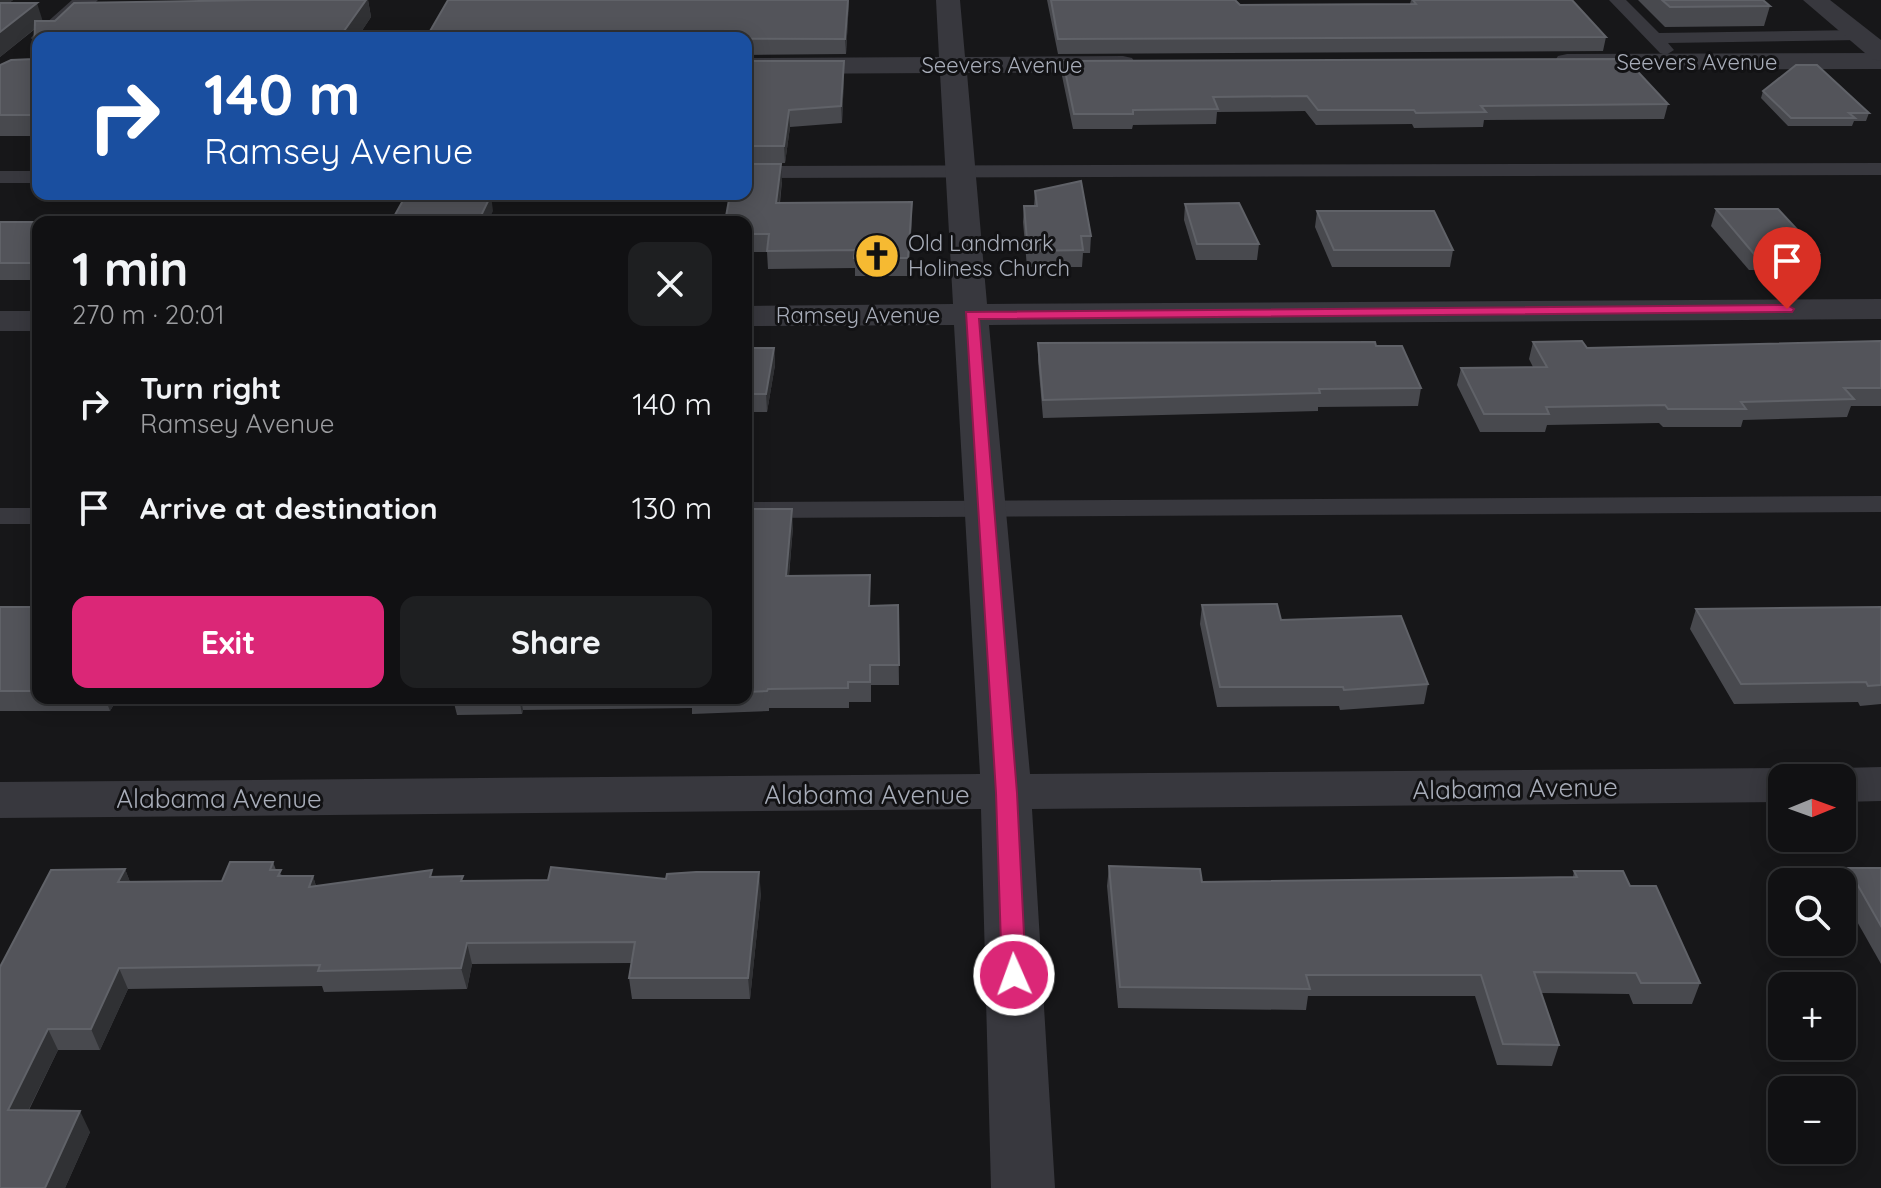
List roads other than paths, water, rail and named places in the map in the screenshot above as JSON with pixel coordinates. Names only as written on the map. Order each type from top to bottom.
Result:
[{"type":"street","points":[[51,32],[86,0]]},
{"type":"street","points":[[948,0],[950,65],[1006,793],[1023,1188]]},
{"type":"street","points":[[1815,0],[1881,53]]},
{"type":"street","name":"Seevers Avenue","points":[[1536,62],[1881,61]]},
{"type":"street","name":"Seevers Avenue","points":[[752,66],[1156,64]]},
{"type":"street","name":"Ramsey Avenue","points":[[752,316],[1881,309]]},
{"type":"street","points":[[0,321],[32,321]]},
{"type":"street","points":[[1856,785],[1881,784]]},
{"type":"street","name":"Alabama Avenue","points":[[0,800],[1768,785]]},
{"type":"lane","points":[[1617,0],[1678,62]]},
{"type":"lane","points":[[1654,38],[1859,35]]},
{"type":"lane","points":[[752,172],[1881,169]]},
{"type":"lane","points":[[0,177],[32,177]]},
{"type":"lane","points":[[752,510],[1881,504]]},
{"type":"lane","points":[[0,516],[32,516]]},
{"type":"place","name":"Old Landmark Holiness Church","points":[[877,256]]}]
